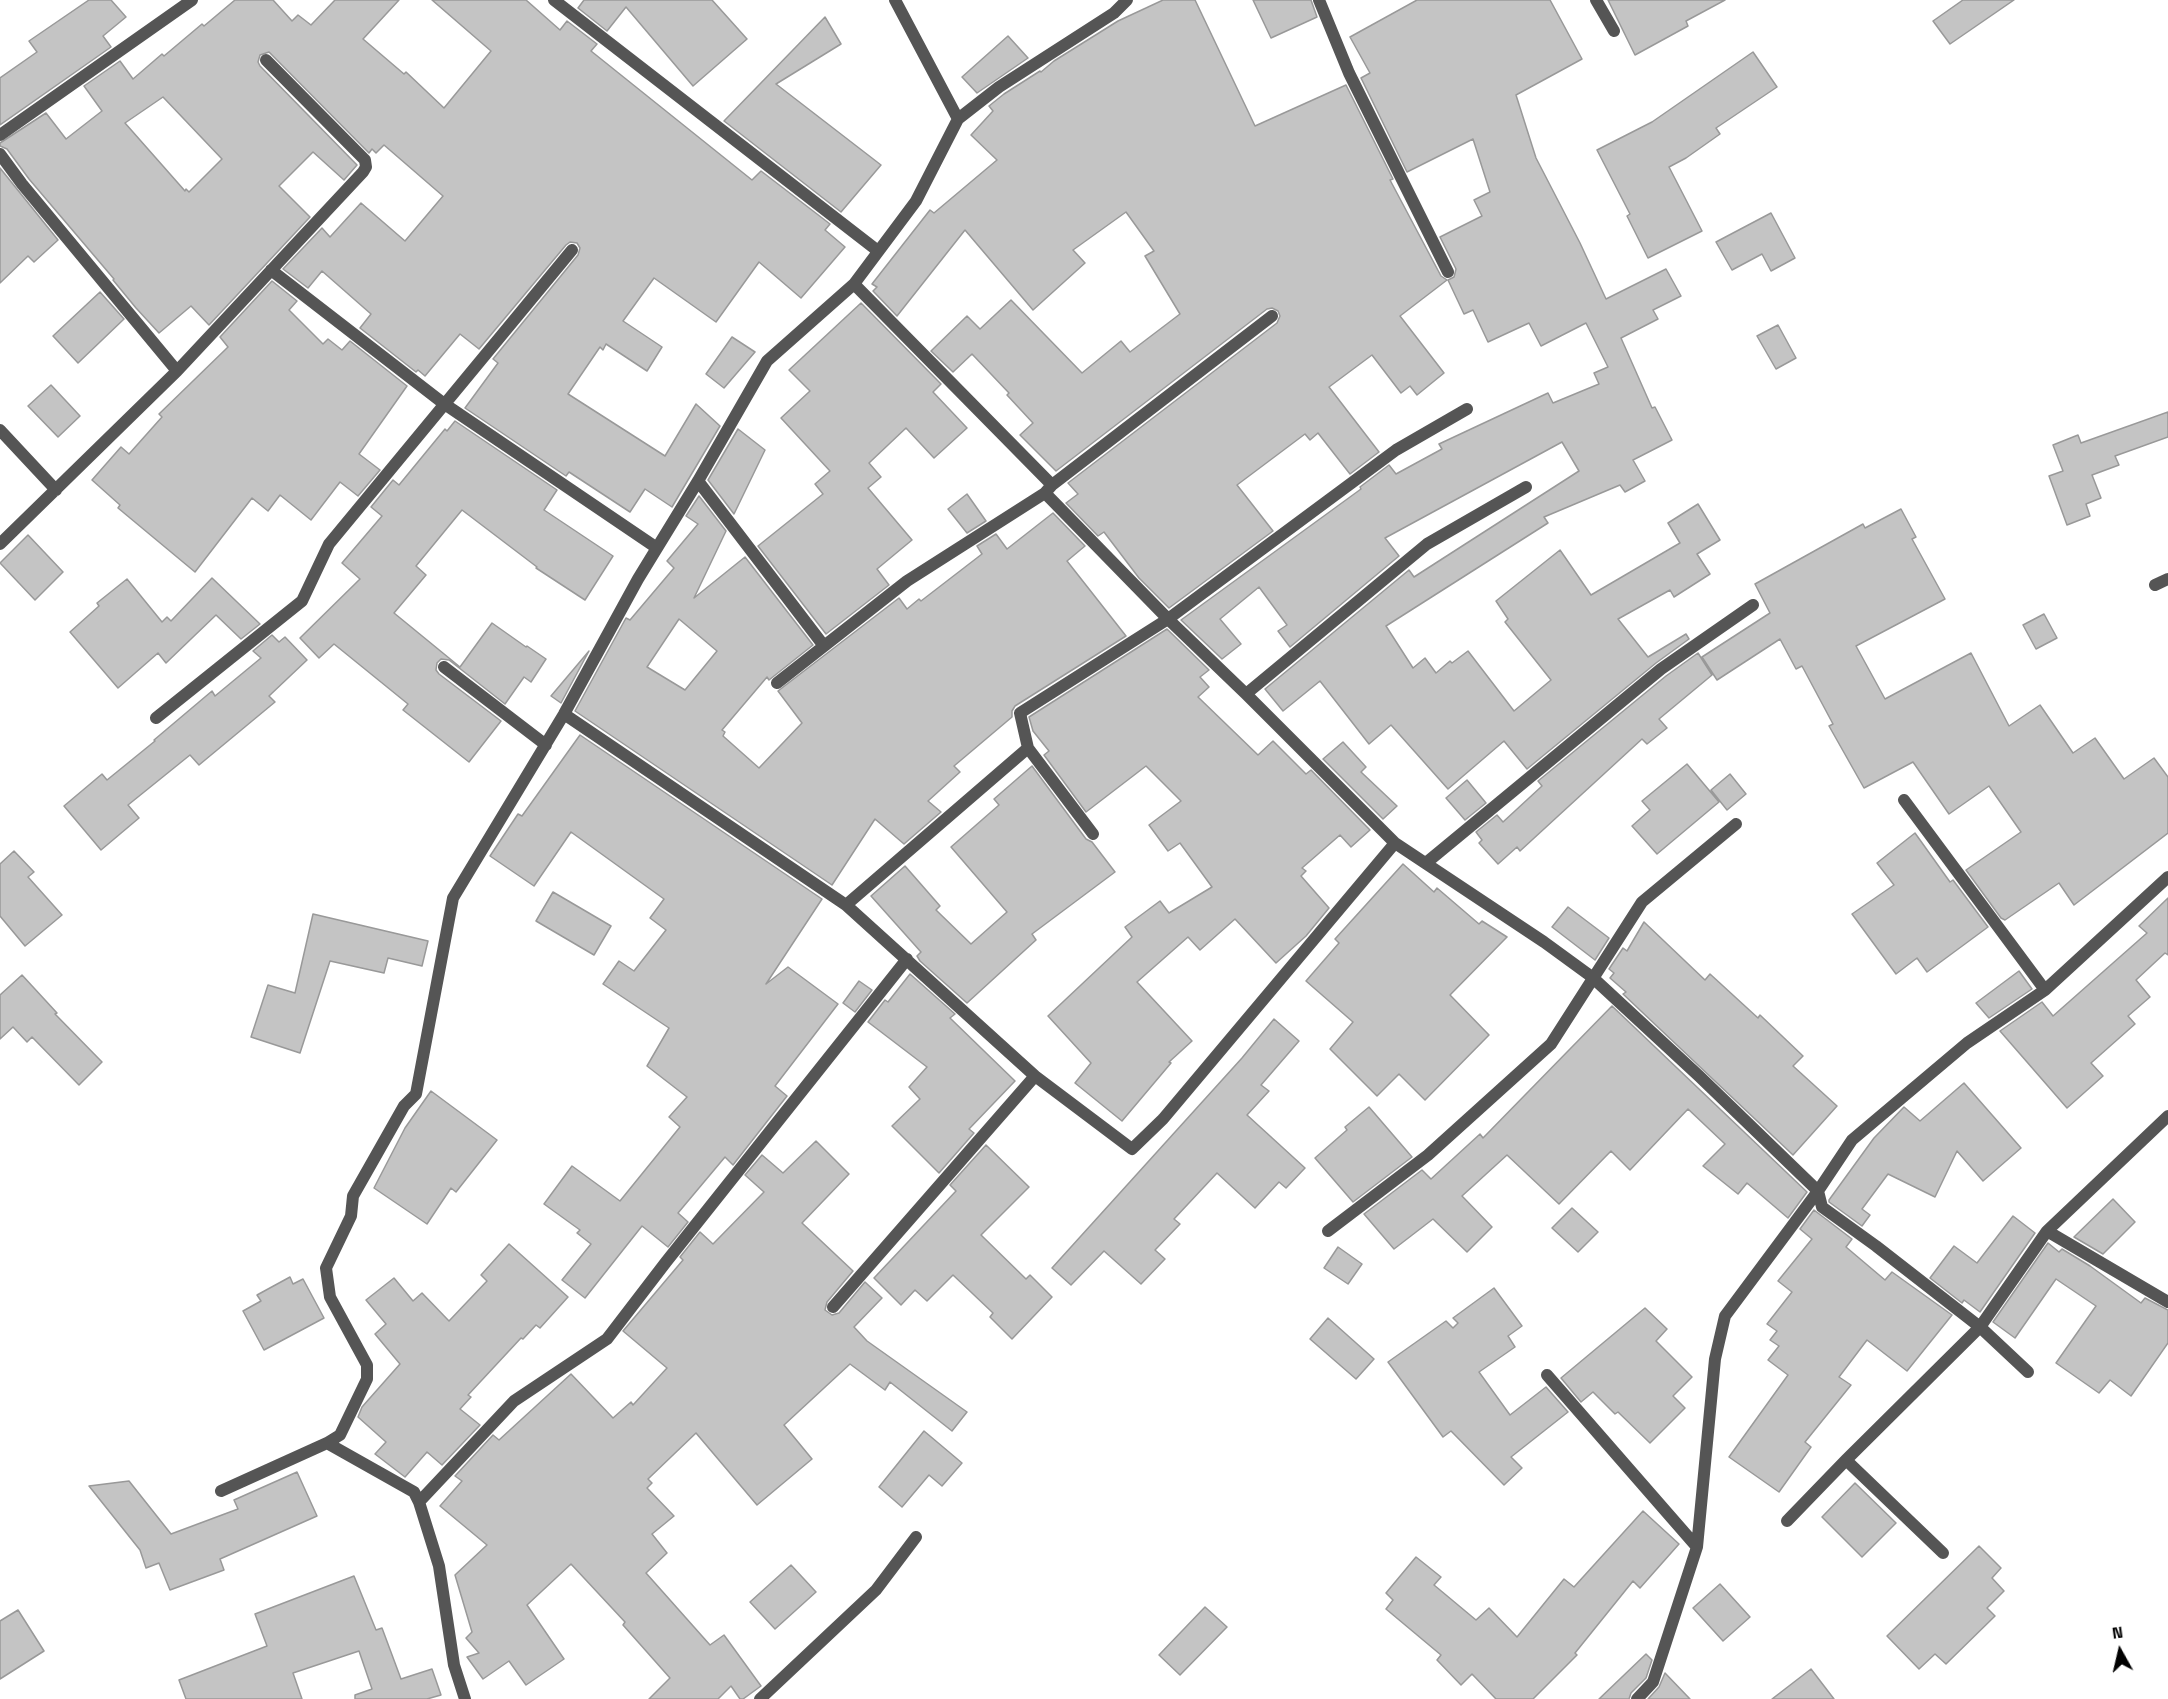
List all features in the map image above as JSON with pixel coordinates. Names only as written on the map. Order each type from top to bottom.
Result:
[{"type":"street","points":[[0,135],[192,0]]},
{"type":"street","points":[[554,0],[878,250]]},
{"type":"street","points":[[895,0],[958,119]]},
{"type":"street","points":[[220,1491],[340,1435],[367,1379],[367,1365],[330,1297],[326,1268],[351,1216],[353,1196],[404,1106],[416,1094],[453,898],[546,745],[657,548],[767,361],[854,284],[916,201],[958,119],[999,87],[1114,13],[1127,0]]},
{"type":"street","points":[[1319,0],[1349,73],[1448,272]]},
{"type":"street","points":[[1596,0],[1614,31]]},
{"type":"street","points":[[0,544],[177,371],[366,167],[365,160],[266,60]]},
{"type":"street","points":[[0,154],[22,184],[177,371]]},
{"type":"street","points":[[156,718],[302,602],[329,544],[443,403],[572,250]]},
{"type":"street","points":[[271,270],[443,403],[657,548]]},
{"type":"street","points":[[854,284],[1049,489],[1168,620],[1246,694],[1395,843],[1544,942],[1592,977],[1818,1191],[1822,1207],[1980,1327],[2028,1372]]},
{"type":"street","points":[[777,683],[907,581],[1049,489],[1272,316]]},
{"type":"street","points":[[1093,834],[1028,748],[1020,713],[1168,620],[1396,450],[1467,409]]},
{"type":"street","points":[[0,430],[56,490]]},
{"type":"street","points":[[698,481],[825,646]]},
{"type":"street","points":[[1246,694],[1427,544],[1526,487]]},
{"type":"street","points":[[2155,585],[2168,579]]},
{"type":"street","points":[[1426,863],[1661,669],[1753,605]]},
{"type":"street","points":[[444,667],[546,745]]},
{"type":"street","points":[[564,714],[846,905],[1035,1076],[1132,1149],[1163,1119],[1395,843]]},
{"type":"street","points":[[846,905],[1028,748]]},
{"type":"street","points":[[1904,800],[2045,990]]},
{"type":"street","points":[[1328,1231],[1428,1155],[1551,1044],[1642,902],[1736,824]]},
{"type":"street","points":[[1637,1699],[1653,1682],[1697,1547],[1715,1359],[1725,1316],[1818,1191],[1852,1140],[1967,1043],[2045,990],[2168,877]]},
{"type":"street","points":[[419,1502],[514,1401],[607,1339],[907,959]]},
{"type":"street","points":[[833,1306],[1035,1076]]},
{"type":"street","points":[[1787,1521],[1980,1327],[2047,1231],[2168,1116]]},
{"type":"street","points":[[2047,1231],[2168,1302]]},
{"type":"street","points":[[1547,1375],[1697,1547]]},
{"type":"street","points":[[327,1443],[414,1492],[439,1566],[454,1665],[465,1699]]},
{"type":"street","points":[[1846,1460],[1943,1554]]},
{"type":"street","points":[[760,1699],[876,1590],[916,1537]]},
{"type":"building","points":[[89,0],[111,0],[126,17],[103,36],[111,47],[0,125],[0,78],[37,52],[29,41]]},
{"type":"building","points":[[235,0],[273,0],[292,21],[298,15],[311,25],[335,0],[399,0],[363,39],[404,74],[406,72],[444,108],[491,51],[432,0],[526,0],[560,30],[567,21],[597,44],[591,51],[752,180],[761,171],[830,224],[825,230],[845,247],[801,298],[759,262],[716,322],[654,278],[623,321],[662,347],[647,371],[606,344],[603,350],[600,347],[568,394],[665,456],[696,404],[720,426],[672,507],[645,489],[630,512],[569,472],[566,476],[465,408],[498,363],[493,359],[578,255],[580,248],[577,243],[570,242],[566,245],[479,349],[460,334],[425,376],[418,370],[416,372],[360,328],[371,314],[322,271],[308,288],[283,269],[322,228],[330,237],[361,203],[405,241],[443,196],[384,145],[376,153],[372,149],[369,153],[269,52],[260,55],[258,62],[260,66],[357,165],[344,180],[313,152],[279,186],[310,217],[209,325],[191,306],[159,333],[136,308],[29,179],[7,149],[0,146],[0,143],[46,113],[66,139],[102,111],[84,86],[120,61],[133,79],[202,24],[204,26]],"holes":[[[163,97],[222,159],[189,192],[186,189],[185,191],[125,123]]]},
{"type":"building","points":[[584,0],[712,0],[747,39],[693,86],[626,7],[607,31],[578,8]]},
{"type":"building","points":[[1163,0],[1195,0],[1255,126],[1346,85],[1393,179],[1390,180],[1441,276],[1447,280],[1400,316],[1444,373],[1417,395],[1410,386],[1401,393],[1372,355],[1329,387],[1379,452],[1350,474],[1318,433],[1310,440],[1305,434],[1237,485],[1273,531],[1169,608],[1139,578],[1104,532],[1098,536],[1066,503],[1078,494],[1068,483],[1277,323],[1280,316],[1278,311],[1272,308],[1267,309],[1056,471],[1020,435],[1033,423],[1007,395],[1009,393],[972,354],[953,372],[931,351],[967,316],[980,329],[1011,300],[1082,373],[1121,341],[1130,352],[1180,314],[1145,256],[1154,251],[1126,212],[1073,250],[1085,263],[1033,310],[965,230],[897,316],[873,291],[877,287],[872,284],[930,210],[934,213],[997,160],[971,135],[993,111],[989,106],[1054,61],[1118,21]]},
{"type":"building","points":[[1253,0],[1311,0],[1317,17],[1271,38]]},
{"type":"building","points":[[1417,0],[1550,0],[1582,59],[1516,95],[1536,158],[1606,299],[1666,269],[1681,296],[1653,310],[1658,319],[1621,338],[1652,408],[1655,407],[1672,440],[1633,460],[1645,481],[1625,492],[1620,485],[1544,517],[1548,523],[1386,626],[1413,668],[1425,658],[1436,673],[1450,661],[1452,663],[1468,651],[1514,711],[1551,680],[1505,622],[1508,619],[1496,601],[1560,550],[1591,595],[1680,543],[1668,523],[1698,504],[1720,540],[1697,554],[1710,574],[1674,597],[1670,590],[1618,619],[1648,657],[1686,634],[1689,639],[1656,663],[1527,769],[1504,741],[1448,789],[1391,725],[1369,744],[1320,681],[1283,711],[1265,689],[1409,570],[1414,577],[1579,471],[1562,442],[1385,538],[1399,556],[1290,647],[1278,631],[1287,625],[1259,587],[1220,619],[1241,644],[1222,659],[1181,620],[1361,489],[1360,487],[1389,465],[1396,474],[1442,449],[1439,444],[1548,393],[1553,403],[1599,384],[1594,373],[1608,367],[1586,323],[1541,346],[1529,323],[1488,342],[1473,310],[1464,314],[1448,280],[1454,277],[1456,269],[1440,237],[1482,216],[1474,200],[1490,192],[1473,139],[1407,172],[1361,78],[1370,73],[1350,37]]},
{"type":"building","points":[[1608,0],[1725,0],[1686,21],[1688,26],[1635,55]]},
{"type":"building","points":[[1963,0],[2014,0],[1950,44],[1933,21]]},
{"type":"building","points":[[825,17],[841,44],[776,84],[881,165],[841,212],[724,121]]},
{"type":"building","points":[[1008,36],[1028,58],[977,93],[962,77]]},
{"type":"building","points":[[1753,52],[1777,87],[1716,128],[1720,134],[1669,167],[1702,231],[1648,258],[1627,216],[1630,214],[1597,150],[1652,122]]},
{"type":"building","points":[[0,168],[58,240],[34,262],[28,256],[0,283]]},
{"type":"building","points":[[1771,213],[1795,258],[1771,271],[1762,254],[1732,270],[1716,242]]},
{"type":"building","points":[[272,281],[297,301],[289,310],[323,344],[328,339],[342,350],[350,341],[407,386],[359,454],[380,470],[358,496],[340,482],[311,520],[280,495],[268,511],[252,498],[195,572],[118,508],[120,505],[92,480],[121,447],[129,454],[162,417],[159,414],[228,347],[220,337]]},
{"type":"building","points":[[100,292],[124,319],[78,363],[53,336]]},
{"type":"building","points":[[861,303],[941,384],[933,392],[967,428],[934,458],[906,428],[869,463],[881,477],[868,488],[912,540],[877,569],[889,585],[826,634],[758,546],[823,494],[815,484],[830,471],[781,418],[810,391],[789,370]]},
{"type":"building","points":[[1778,325],[1796,358],[1776,369],[1757,336]]},
{"type":"building","points":[[732,337],[755,352],[724,388],[706,374]]},
{"type":"building","points":[[51,385],[80,416],[58,437],[28,406]]},
{"type":"building","points":[[2168,412],[2168,437],[2115,456],[2119,465],[2092,475],[2101,498],[2086,504],[2090,516],[2067,525],[2049,476],[2063,471],[2053,445],[2078,435],[2081,443]]},
{"type":"building","points":[[455,421],[557,490],[544,510],[613,556],[585,600],[536,568],[462,510],[416,566],[426,575],[394,613],[460,667],[492,623],[546,659],[531,682],[524,677],[505,704],[449,660],[441,659],[437,663],[436,670],[439,674],[501,721],[469,762],[403,710],[408,704],[334,644],[319,658],[300,638],[360,579],[342,563],[382,516],[371,507],[393,480],[399,485],[445,429],[447,431]]},
{"type":"building","points":[[738,429],[765,450],[734,514],[708,480]]},
{"type":"building","points":[[967,494],[986,521],[967,533],[948,509]]},
{"type":"building","points":[[699,496],[726,531],[694,598],[745,557],[813,645],[769,680],[767,677],[722,730],[725,732],[723,736],[759,768],[802,723],[778,691],[899,598],[907,609],[919,599],[921,601],[982,554],[977,546],[996,534],[1007,549],[1053,513],[1085,546],[1067,561],[1126,636],[1015,706],[1012,717],[954,766],[960,772],[928,801],[941,812],[904,844],[875,819],[832,885],[575,711],[626,618],[630,620],[674,568],[667,561],[698,524],[686,516]],"holes":[[[679,619],[717,651],[685,690],[647,667]]]},
{"type":"building","points":[[1901,509],[1916,537],[1912,539],[1945,599],[1856,646],[1885,699],[1971,653],[2009,726],[2040,705],[2073,753],[2095,738],[2124,779],[2154,758],[2168,777],[2168,833],[2074,905],[2059,883],[2005,920],[2001,918],[1966,870],[2021,832],[1989,786],[1949,814],[1913,762],[1864,788],[1829,726],[1833,724],[1802,666],[1796,669],[1780,639],[1717,680],[1702,657],[1770,613],[1755,584],[1863,524],[1865,528]]},
{"type":"building","points":[[28,535],[63,572],[35,600],[0,563]]},
{"type":"building","points":[[212,578],[260,624],[241,639],[216,615],[166,663],[158,653],[118,688],[70,632],[99,606],[97,603],[127,579],[162,622],[167,617],[171,621]]},
{"type":"building","points":[[2044,614],[2057,638],[2036,649],[2023,625]]},
{"type":"building","points":[[1167,629],[1209,670],[1200,677],[1209,687],[1198,697],[1258,755],[1273,741],[1306,774],[1311,770],[1370,830],[1351,847],[1340,835],[1302,868],[1306,871],[1301,876],[1329,908],[1306,936],[1276,963],[1235,919],[1200,950],[1188,937],[1137,982],[1192,1041],[1169,1062],[1171,1063],[1122,1121],[1075,1083],[1091,1063],[1048,1016],[1132,937],[1125,927],[1160,901],[1169,913],[1212,887],[1180,843],[1168,851],[1149,825],[1181,801],[1146,766],[1086,812],[1044,755],[1049,751],[1033,731],[1029,717]]},
{"type":"building","points":[[272,635],[279,642],[285,637],[307,660],[269,696],[275,702],[199,765],[190,755],[128,805],[139,818],[101,850],[64,806],[102,774],[107,780],[212,691],[215,696],[261,658],[253,651]]},
{"type":"building","points":[[589,651],[561,703],[551,696]]},
{"type":"building","points":[[1698,653],[1712,675],[1659,719],[1667,728],[1647,744],[1642,739],[1520,851],[1517,847],[1498,864],[1479,843],[1482,840],[1476,832],[1497,815],[1503,822],[1542,786],[1538,781],[1666,676]]},
{"type":"building","points":[[580,735],[822,899],[766,984],[788,967],[838,1004],[775,1086],[787,1096],[733,1165],[725,1157],[678,1213],[688,1222],[668,1247],[642,1226],[585,1298],[562,1280],[591,1244],[577,1233],[580,1230],[544,1204],[572,1166],[620,1201],[680,1127],[669,1117],[687,1097],[647,1066],[669,1028],[603,984],[619,961],[634,971],[666,930],[650,918],[664,899],[571,832],[534,886],[490,856],[518,814],[522,816]]},
{"type":"building","points":[[1343,742],[1366,767],[1361,772],[1397,806],[1383,819],[1323,759]]},
{"type":"building","points":[[1687,764],[1719,802],[1657,854],[1632,826],[1650,810],[1642,801]]},
{"type":"building","points":[[1032,766],[1086,839],[1092,842],[1115,872],[1032,934],[1036,940],[967,1003],[920,961],[917,956],[921,952],[871,896],[905,866],[940,906],[936,910],[971,944],[1007,912],[951,847],[999,805],[994,799]]},
{"type":"building","points":[[1730,774],[1746,794],[1727,810],[1711,790]]},
{"type":"building","points":[[1467,780],[1486,803],[1465,820],[1446,798]]},
{"type":"building","points":[[1915,833],[1950,882],[1953,880],[1988,927],[1927,972],[1917,958],[1896,974],[1852,914],[1894,885],[1877,863]]},
{"type":"building","points":[[14,851],[34,872],[28,877],[62,915],[25,946],[0,916],[0,864]]},
{"type":"building","points":[[1403,864],[1434,892],[1437,888],[1479,924],[1482,921],[1507,937],[1450,995],[1489,1035],[1425,1100],[1399,1074],[1377,1096],[1330,1049],[1353,1022],[1306,981],[1339,943],[1335,939]]},
{"type":"building","points":[[553,892],[611,926],[594,955],[536,921]]},
{"type":"building","points":[[2168,898],[2168,955],[2165,953],[2136,980],[2150,997],[2128,1016],[2135,1024],[2091,1063],[2103,1076],[2067,1108],[2000,1031],[2042,1002],[2053,1016],[2147,933],[2139,926]]},
{"type":"building","points":[[1568,907],[1609,938],[1595,960],[1552,927]]},
{"type":"building","points":[[313,914],[428,941],[422,966],[388,958],[384,973],[330,961],[300,1053],[251,1037],[268,985],[295,993]]},
{"type":"building","points":[[1644,922],[1705,980],[1710,974],[1758,1018],[1760,1015],[1803,1056],[1793,1066],[1837,1106],[1793,1155],[1623,994],[1626,992],[1610,978],[1614,973],[1609,969],[1623,948],[1627,951]]},
{"type":"building","points":[[2019,971],[2032,989],[1989,1018],[1976,1003]]},
{"type":"building","points":[[910,974],[955,1014],[950,1018],[1015,1081],[969,1129],[974,1133],[939,1173],[892,1126],[920,1099],[909,1087],[927,1067],[868,1022],[885,1000],[888,1002]]},
{"type":"building","points":[[22,975],[57,1013],[55,1014],[102,1062],[79,1085],[32,1037],[27,1042],[13,1027],[0,1039],[0,995]]},
{"type":"building","points":[[859,981],[872,990],[855,1012],[843,1003]]},
{"type":"building","points":[[1612,1006],[1807,1192],[1788,1218],[1747,1183],[1738,1194],[1703,1166],[1725,1144],[1688,1109],[1630,1170],[1611,1151],[1559,1204],[1507,1155],[1462,1196],[1492,1227],[1467,1252],[1433,1219],[1394,1249],[1364,1214],[1422,1170],[1431,1179],[1480,1134],[1483,1138]]},
{"type":"building","points":[[1274,1019],[1299,1041],[1261,1085],[1269,1091],[1247,1115],[1305,1168],[1286,1188],[1279,1182],[1255,1208],[1217,1173],[1174,1219],[1180,1224],[1155,1250],[1165,1259],[1141,1284],[1104,1251],[1071,1285],[1052,1268],[1242,1058]]},
{"type":"building","points":[[1964,1083],[2021,1148],[1983,1181],[1957,1151],[1935,1197],[1888,1174],[1862,1209],[1870,1215],[1862,1226],[1829,1202],[1874,1138],[1904,1107],[1920,1121]]},
{"type":"building","points":[[431,1091],[497,1140],[456,1192],[451,1188],[427,1224],[374,1188],[405,1128]]},
{"type":"building","points":[[1369,1107],[1412,1157],[1353,1202],[1315,1158],[1347,1130],[1345,1127]]},
{"type":"building","points":[[816,1141],[849,1174],[802,1223],[853,1271],[827,1302],[825,1310],[832,1315],[839,1313],[865,1282],[882,1298],[854,1327],[867,1341],[967,1412],[952,1431],[890,1382],[885,1390],[850,1364],[784,1425],[812,1459],[757,1505],[696,1433],[648,1479],[652,1483],[647,1488],[674,1516],[652,1534],[667,1553],[646,1573],[710,1645],[724,1635],[761,1686],[743,1699],[740,1699],[731,1686],[718,1699],[649,1699],[670,1678],[623,1625],[625,1622],[571,1564],[527,1605],[564,1659],[526,1685],[509,1661],[483,1679],[467,1657],[479,1653],[466,1638],[472,1632],[455,1575],[487,1545],[440,1506],[462,1481],[455,1476],[493,1435],[499,1440],[571,1374],[613,1418],[631,1402],[633,1405],[667,1368],[623,1331],[683,1260],[680,1257],[700,1232],[713,1244],[764,1192],[745,1175],[762,1155],[783,1173]]},
{"type":"building","points":[[986,1145],[1029,1187],[981,1235],[1026,1279],[1030,1275],[1052,1297],[1012,1339],[990,1317],[993,1313],[953,1275],[927,1301],[915,1290],[901,1305],[874,1278],[956,1191],[950,1185]]},
{"type":"building","points":[[2113,1199],[2135,1222],[2103,1254],[2074,1237]]},
{"type":"building","points":[[1572,1208],[1598,1232],[1578,1252],[1552,1228]]},
{"type":"building","points":[[1814,1210],[1852,1239],[1846,1247],[1885,1280],[1892,1272],[1952,1315],[1907,1371],[1867,1340],[1839,1377],[1851,1385],[1805,1442],[1811,1447],[1779,1492],[1729,1457],[1788,1375],[1768,1360],[1779,1346],[1770,1340],[1777,1331],[1767,1324],[1792,1292],[1778,1281],[1812,1239],[1800,1229]]},
{"type":"building","points":[[2013,1216],[2035,1233],[1980,1312],[1964,1300],[1962,1303],[1930,1278],[1954,1246],[1977,1263]]},
{"type":"building","points":[[2048,1243],[2059,1252],[2062,1249],[2090,1266],[2141,1303],[2145,1298],[2168,1310],[2168,1343],[2131,1396],[2110,1380],[2099,1393],[2056,1363],[2096,1306],[2056,1279],[2015,1338],[1993,1322]]},
{"type":"building","points":[[509,1244],[568,1297],[540,1328],[536,1325],[523,1339],[521,1338],[468,1395],[471,1397],[460,1409],[480,1425],[442,1465],[427,1452],[405,1477],[375,1454],[386,1442],[358,1417],[362,1407],[400,1364],[375,1334],[386,1324],[366,1300],[394,1278],[413,1301],[422,1293],[449,1321],[487,1281],[481,1275]]},
{"type":"building","points":[[1338,1247],[1362,1264],[1348,1284],[1324,1268]]},
{"type":"building","points":[[290,1277],[293,1284],[303,1279],[324,1318],[264,1350],[243,1311],[261,1301],[257,1295]]},
{"type":"building","points":[[1494,1288],[1522,1326],[1508,1336],[1515,1347],[1479,1372],[1510,1415],[1546,1387],[1568,1412],[1511,1457],[1522,1468],[1504,1485],[1451,1431],[1443,1437],[1388,1362],[1446,1321],[1453,1328],[1458,1323],[1453,1318]]},
{"type":"building","points":[[1645,1308],[1667,1329],[1656,1341],[1692,1377],[1673,1396],[1685,1408],[1650,1443],[1593,1392],[1581,1402],[1561,1378]]},
{"type":"building","points":[[1328,1318],[1374,1359],[1356,1379],[1310,1339]]},
{"type":"building","points":[[924,1431],[962,1463],[942,1486],[929,1475],[902,1507],[879,1487]]},
{"type":"building","points":[[297,1472],[317,1516],[220,1559],[224,1570],[170,1590],[159,1563],[146,1568],[140,1550],[89,1486],[129,1481],[171,1534],[238,1509],[234,1500]]},
{"type":"building","points":[[1855,1483],[1896,1523],[1862,1557],[1822,1517]]},
{"type":"building","points":[[1643,1511],[1679,1544],[1640,1588],[1633,1581],[1575,1653],[1577,1655],[1533,1699],[1496,1699],[1472,1674],[1461,1685],[1437,1660],[1441,1655],[1386,1609],[1393,1600],[1386,1593],[1416,1557],[1441,1577],[1434,1585],[1476,1620],[1489,1608],[1517,1637],[1564,1579],[1574,1587]]},
{"type":"building","points":[[1979,1546],[2001,1568],[1992,1578],[2004,1591],[1987,1608],[1995,1616],[1946,1664],[1935,1654],[1919,1669],[1887,1636]]},
{"type":"building","points":[[791,1565],[816,1592],[775,1629],[750,1602]]},
{"type":"building","points":[[354,1576],[376,1630],[382,1628],[401,1679],[432,1669],[441,1695],[427,1699],[355,1699],[355,1695],[372,1689],[359,1651],[293,1673],[302,1699],[186,1699],[179,1680],[267,1646],[255,1614]]},
{"type":"building","points":[[1720,1584],[1750,1617],[1723,1641],[1693,1608]]},
{"type":"building","points":[[1205,1607],[1227,1627],[1180,1675],[1159,1655]]},
{"type":"building","points":[[18,1610],[44,1651],[0,1679],[0,1621]]},
{"type":"building","points":[[1646,1654],[1652,1660],[1646,1678],[1631,1693],[1629,1699],[1599,1699]]},
{"type":"building","points":[[1811,1669],[1834,1699],[1772,1699]]},
{"type":"building","points":[[1665,1673],[1690,1699],[1648,1699],[1659,1687]]}]
